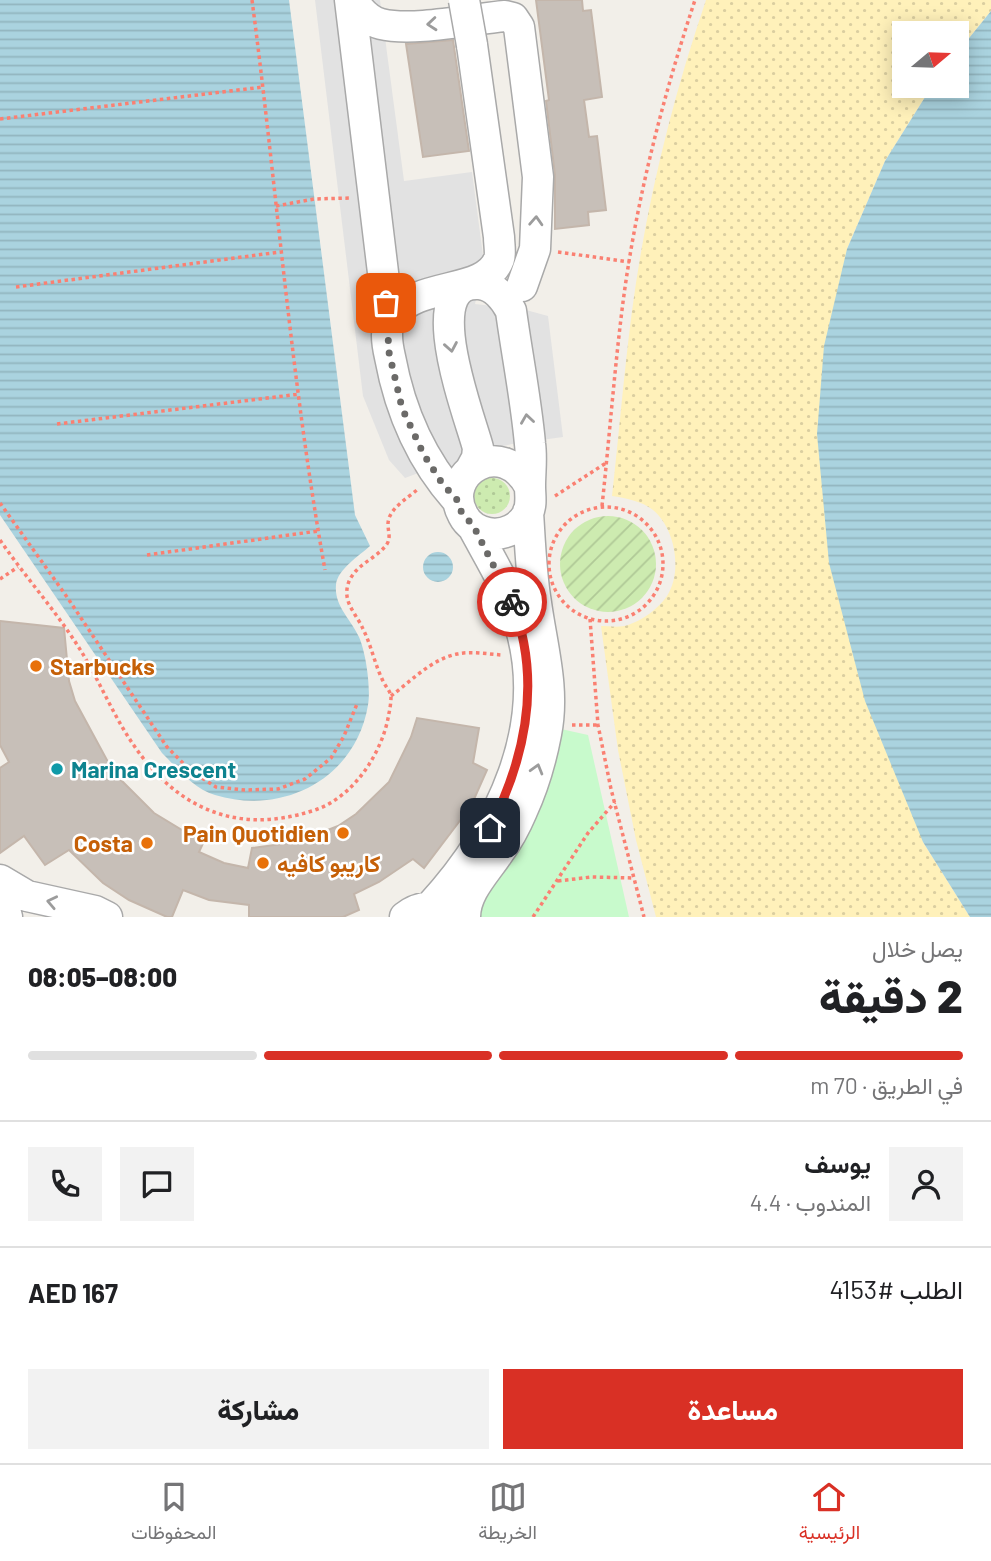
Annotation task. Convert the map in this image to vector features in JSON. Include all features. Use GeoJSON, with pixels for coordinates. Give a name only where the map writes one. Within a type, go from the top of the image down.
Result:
{"type":"FeatureCollection","features":[{"type":"Feature","properties":{"kind":"lane"},"geometry":{"type":"LineString","coordinates":[[351,0],[364,14],[378,23],[399,27]]}},
{"type":"Feature","properties":{"kind":"lane"},"geometry":{"type":"LineString","coordinates":[[351,0],[389,322],[388,348],[402,408],[424,455],[458,501],[466,520],[485,533],[498,534],[510,531],[521,523],[529,500],[516,468],[505,462],[494,461],[471,469]]}},
{"type":"Feature","properties":{"kind":"lane"},"geometry":{"type":"LineString","coordinates":[[464,0],[479,43],[509,225],[530,443],[529,500],[533,580],[550,695],[547,732],[533,785],[500,851],[473,887],[465,917]]}},
{"type":"Feature","properties":{"kind":"lane"},"geometry":{"type":"LineString","coordinates":[[389,322],[393,314],[412,299],[489,274],[499,258],[479,43],[481,0]]}},
{"type":"Feature","properties":{"kind":"lane"},"geometry":{"type":"LineString","coordinates":[[359,61],[372,42],[382,34],[399,27],[505,16],[513,18],[519,27],[538,177],[535,249],[516,299],[507,303],[492,288],[465,284],[457,291],[451,304],[450,345],[478,448],[477,458],[459,489],[458,501]]}},
{"type":"Feature","properties":{"kind":"lane"},"geometry":{"type":"LineString","coordinates":[[381,265],[403,289],[427,292]]}},
{"type":"Feature","properties":{"kind":"lane"},"geometry":{"type":"LineString","coordinates":[[429,914],[474,855],[503,803],[524,739],[528,709],[527,657],[519,619],[474,527]]}},
{"type":"Feature","properties":{"kind":"lane"},"geometry":{"type":"LineString","coordinates":[[0,880],[27,896],[95,911],[107,917]]}},
{"type":"Feature","properties":{"kind":"lane"},"geometry":{"type":"LineString","coordinates":[[0,893],[7,917]]}},
{"type":"Feature","properties":{"kind":"path"},"geometry":{"type":"LineString","coordinates":[[252,0],[264,87],[280,252],[325,570]]}},
{"type":"Feature","properties":{"kind":"path"},"geometry":{"type":"LineString","coordinates":[[602,506],[622,308],[630,262],[646,177],[675,60],[695,0]]}},
{"type":"Feature","properties":{"kind":"path"},"geometry":{"type":"LineString","coordinates":[[0,119],[264,87]]}},
{"type":"Feature","properties":{"kind":"path"},"geometry":{"type":"LineString","coordinates":[[276,206],[314,199],[373,196]]}},
{"type":"Feature","properties":{"kind":"path"},"geometry":{"type":"LineString","coordinates":[[535,249],[630,262]]}},
{"type":"Feature","properties":{"kind":"path"},"geometry":{"type":"LineString","coordinates":[[16,287],[280,252]]}},
{"type":"Feature","properties":{"kind":"path"},"geometry":{"type":"LineString","coordinates":[[57,424],[300,394]]}},
{"type":"Feature","properties":{"kind":"path"},"geometry":{"type":"LineString","coordinates":[[529,500],[606,463]]}},
{"type":"Feature","properties":{"kind":"path"},"geometry":{"type":"LineString","coordinates":[[0,540],[58,614],[125,732],[149,765],[175,791],[208,811],[244,821],[280,820],[318,809],[351,788],[373,759],[388,718],[391,696],[347,597],[348,585],[352,575],[386,546],[390,537],[388,519],[393,510],[436,474]]}},
{"type":"Feature","properties":{"kind":"path"},"geometry":{"type":"LineString","coordinates":[[0,503],[167,747],[191,771],[216,787],[278,789],[305,779],[331,758],[344,736],[357,704]]}},
{"type":"Feature","properties":{"kind":"path"},"geometry":{"type":"LineString","coordinates":[[602,506],[620,507],[637,514],[651,527],[660,543],[664,561],[662,579],[654,596],[642,609],[626,618],[608,621],[590,619],[574,611],[561,599],[552,583],[549,566],[554,540],[569,519],[584,510],[602,506]]}},
{"type":"Feature","properties":{"kind":"path"},"geometry":{"type":"LineString","coordinates":[[147,555],[318,531]]}},
{"type":"Feature","properties":{"kind":"path"},"geometry":{"type":"LineString","coordinates":[[0,579],[19,567]]}},
{"type":"Feature","properties":{"kind":"path"},"geometry":{"type":"LineString","coordinates":[[590,619],[598,725],[644,917]]}},
{"type":"Feature","properties":{"kind":"path"},"geometry":{"type":"LineString","coordinates":[[391,696],[434,664],[454,654],[527,657]]}},
{"type":"Feature","properties":{"kind":"path"},"geometry":{"type":"LineString","coordinates":[[533,917],[589,833],[615,802]]}},
{"type":"Feature","properties":{"kind":"path"},"geometry":{"type":"LineString","coordinates":[[558,881],[591,877],[634,878]]}},
{"type":"Feature","properties":{"kind":"green space"},"geometry":{"type":"Polygon","coordinates":[[[492,478],[505,483],[510,496],[505,509],[492,514],[479,509],[474,496],[479,483],[492,478]]]}},
{"type":"Feature","properties":{"kind":"green space"},"geometry":{"type":"Polygon","coordinates":[[[608,516],[626,520],[642,530],[652,546],[656,564],[652,582],[642,598],[626,608],[608,612],[590,608],[574,598],[564,582],[560,564],[564,546],[574,530],[590,520],[608,516]]]}},
{"type":"Feature","properties":{"kind":"green space"},"geometry":{"type":"Polygon","coordinates":[[[561,729],[588,735],[629,917],[479,917],[485,888],[561,729]]]}},
{"type":"Feature","properties":{"kind":"sand"},"geometry":{"type":"Polygon","coordinates":[[[706,0],[991,0],[991,11],[970,37],[970,21],[892,21],[892,98],[924,98],[885,161],[847,249],[923,842],[970,917],[656,917],[636,840],[618,750],[601,626],[625,626],[650,614],[667,596],[675,575],[674,550],[661,518],[644,504],[612,496],[638,271],[653,192],[682,76],[706,0]]]}},
{"type":"Feature","properties":{"kind":"shaded area"},"geometry":{"type":"Polygon","coordinates":[[[315,0],[380,0],[404,181],[472,172],[484,263],[475,304],[526,310],[548,316],[563,437],[462,455],[431,489],[421,472],[405,478],[389,460],[363,396],[315,0]]]}},
{"type":"Feature","properties":{"kind":"water"},"geometry":{"type":"Polygon","coordinates":[[[0,0],[289,0],[355,515],[370,546],[345,568],[336,585],[338,599],[356,630],[366,661],[369,698],[361,731],[349,753],[333,771],[313,785],[291,795],[266,800],[241,800],[215,795],[200,788],[180,771],[162,753],[0,515],[0,0]]]}},
{"type":"Feature","properties":{"kind":"water"},"geometry":{"type":"Polygon","coordinates":[[[991,11],[991,917],[970,917],[923,842],[865,701],[829,563],[817,434],[824,346],[847,249],[885,161],[924,98],[970,98],[970,37],[991,11]]]}},
{"type":"Feature","properties":{"kind":"water"},"geometry":{"type":"Polygon","coordinates":[[[438,552],[449,556],[453,567],[449,578],[438,582],[427,578],[423,567],[427,556],[438,552]]]}},
{"type":"Feature","properties":{"kind":"building"},"geometry":{"type":"Polygon","coordinates":[[[536,0],[582,0],[583,11],[591,10],[602,97],[584,100],[589,137],[597,136],[606,210],[588,212],[589,225],[555,229],[555,175],[546,101],[549,100],[536,0]]]}},
{"type":"Feature","properties":{"kind":"building"},"geometry":{"type":"Polygon","coordinates":[[[453,40],[469,151],[423,157],[406,44],[453,40]]]}},
{"type":"Feature","properties":{"kind":"building","name":"Marina Crescent"},"geometry":{"type":"Polygon","coordinates":[[[0,621],[64,628],[69,681],[75,701],[108,762],[121,780],[154,813],[187,833],[205,839],[199,852],[224,863],[248,868],[252,848],[297,842],[338,826],[356,814],[389,782],[411,737],[417,718],[479,728],[473,763],[487,770],[471,806],[424,868],[413,859],[379,882],[354,894],[359,910],[343,917],[249,917],[249,905],[209,900],[183,890],[172,917],[167,917],[129,900],[103,883],[69,850],[45,865],[24,836],[0,853],[0,768],[9,762],[0,745],[0,621]]]}},
{"type":"Feature","properties":{"kind":"way so far"},"geometry":{"type":"LineString","coordinates":[[386,303],[389,322],[388,348],[402,408],[410,427],[424,455],[442,483],[458,501],[466,520],[474,527],[512,602]]}},
{"type":"Feature","properties":{"kind":"place","name":"Starbucks"},"geometry":{"type":"Point","coordinates":[36,666]}},
{"type":"Feature","properties":{"kind":"place","name":"Marina Crescent"},"geometry":{"type":"Point","coordinates":[57,769]}},
{"type":"Feature","properties":{"kind":"place","name":"Pain Quotidien"},"geometry":{"type":"Point","coordinates":[343,833]}},
{"type":"Feature","properties":{"kind":"place","name":"Costa"},"geometry":{"type":"Point","coordinates":[147,843]}},
{"type":"Feature","properties":{"kind":"place","name":"كاريبو كافيه"},"geometry":{"type":"Point","coordinates":[263,863]}},
{"type":"Feature","properties":{"kind":"route"},"geometry":{"type":"LineString","coordinates":[[490,828],[516,768],[528,709],[527,657],[519,619],[512,602]]}}]}
